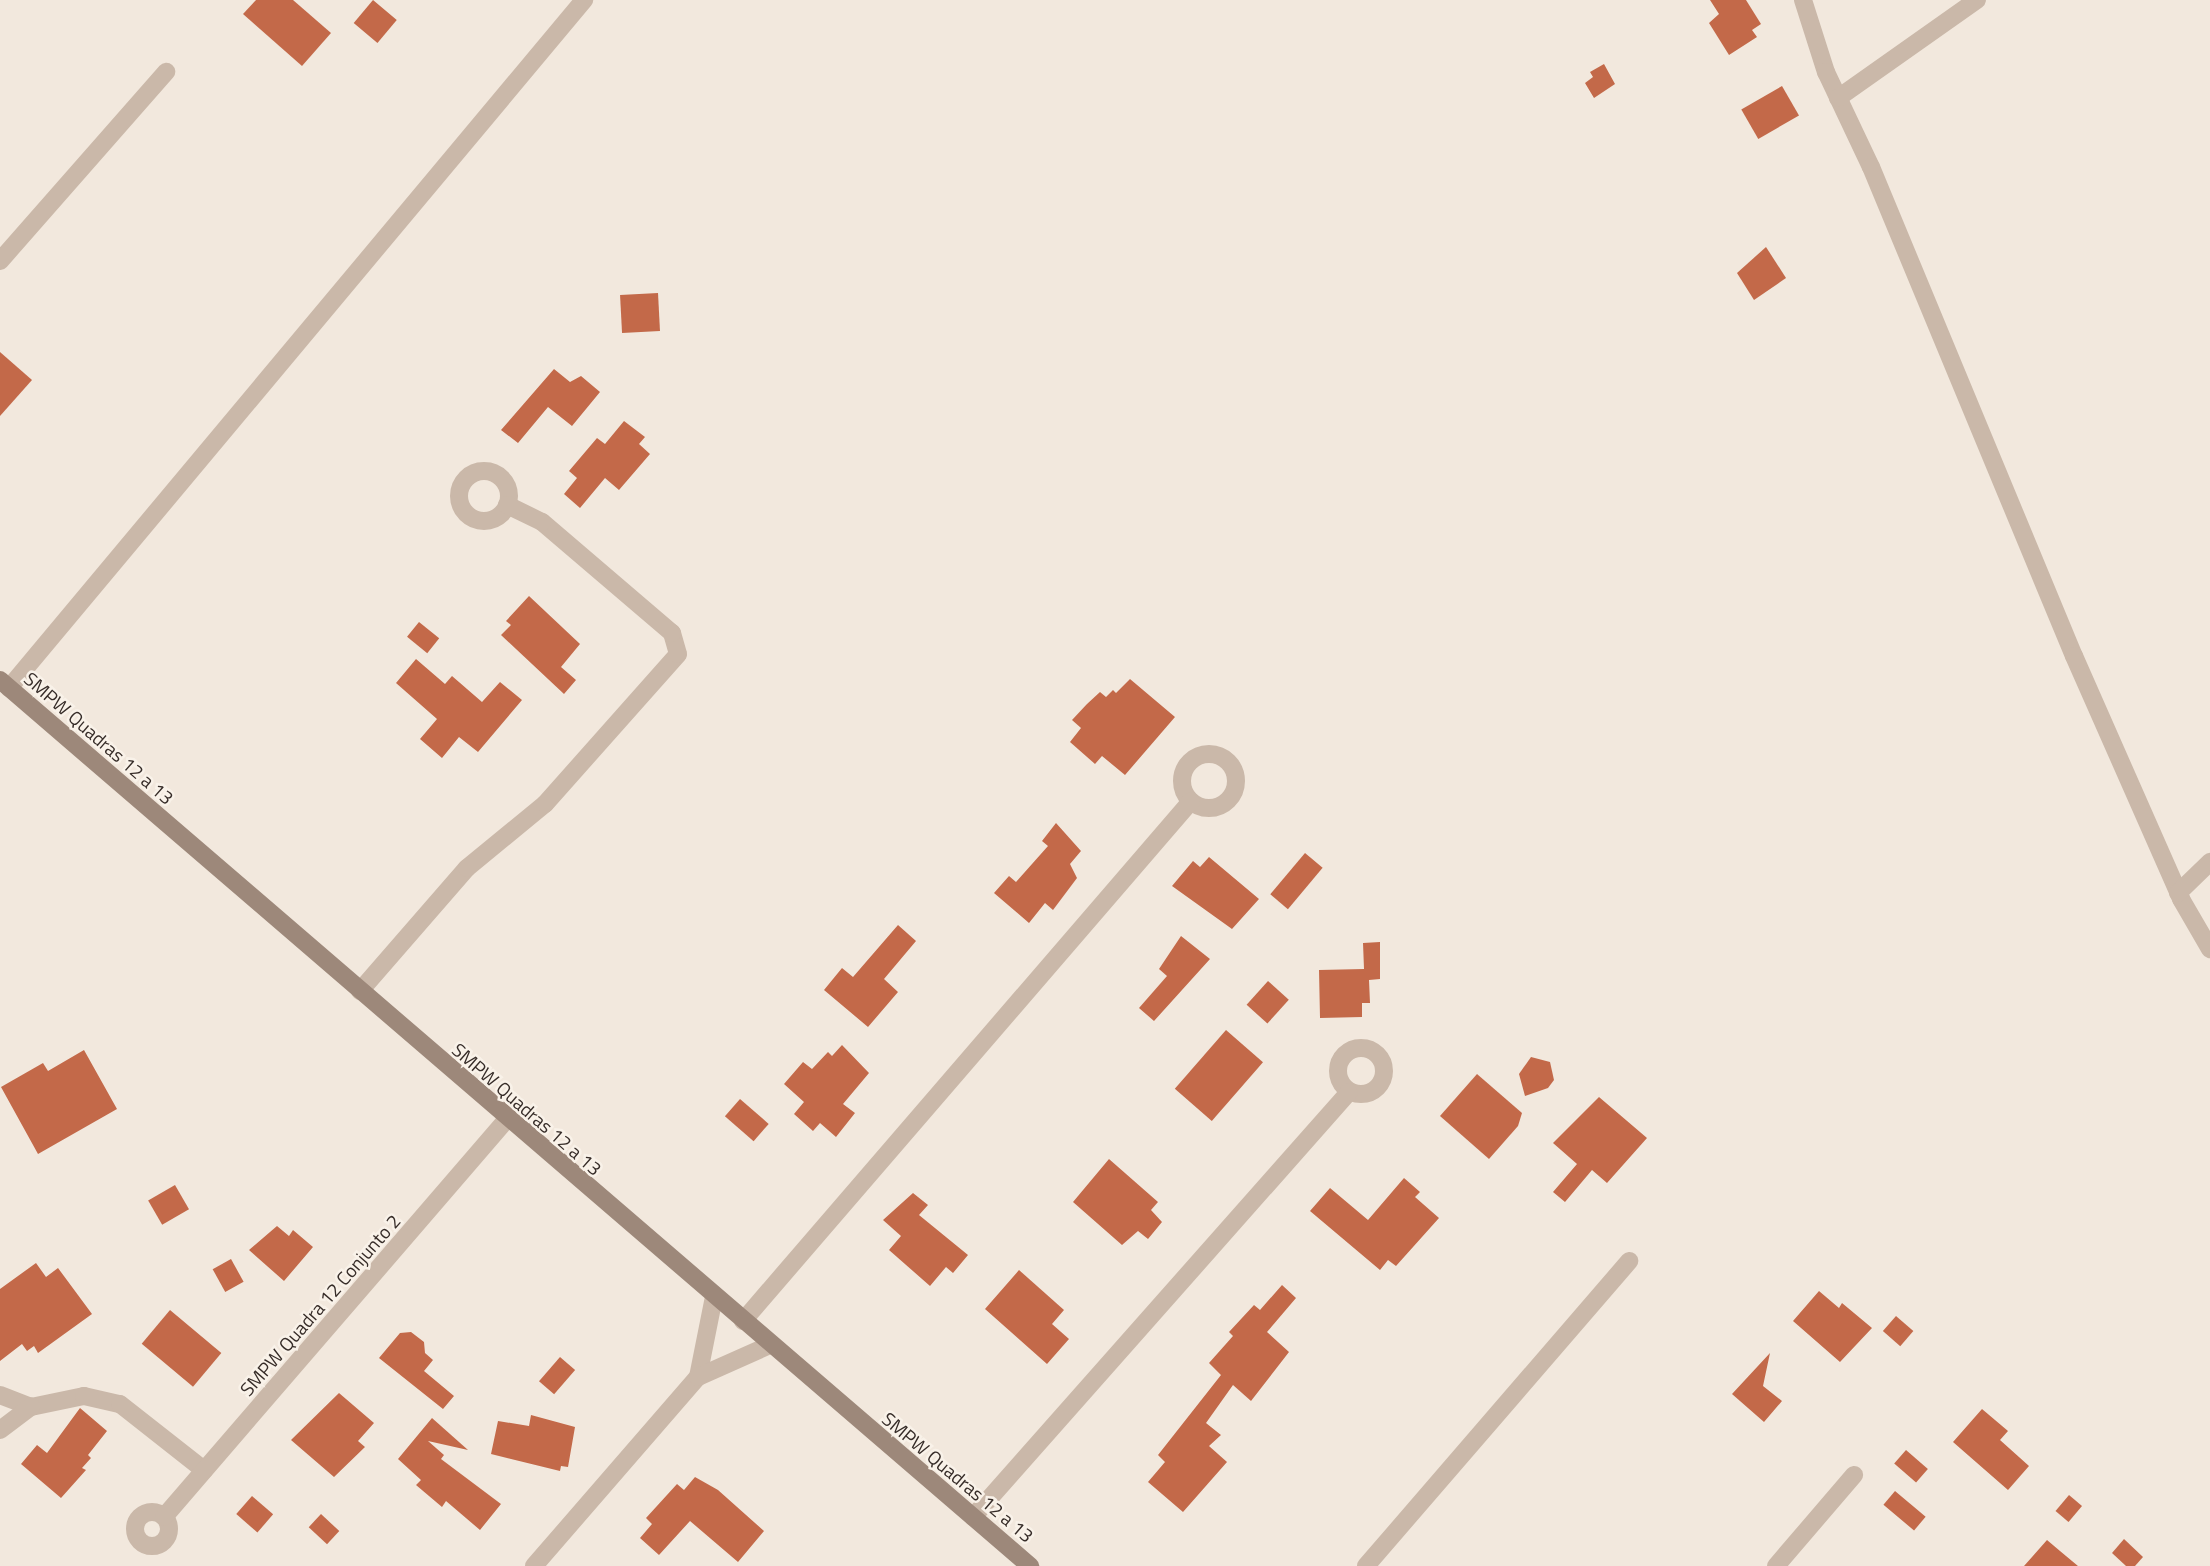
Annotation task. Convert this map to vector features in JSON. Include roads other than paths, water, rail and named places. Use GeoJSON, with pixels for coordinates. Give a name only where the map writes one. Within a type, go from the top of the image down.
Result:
{"type":"FeatureCollection","features":[{"type":"Feature","properties":{"kind":"street"},"geometry":{"type":"LineString","coordinates":[[5,684],[584,0]]}},
{"type":"Feature","properties":{"kind":"street"},"geometry":{"type":"LineString","coordinates":[[1803,0],[1838,99],[2178,893],[2210,949]]}},
{"type":"Feature","properties":{"kind":"street"},"geometry":{"type":"LineString","coordinates":[[1838,99],[1977,0]]}},
{"type":"Feature","properties":{"kind":"street"},"geometry":{"type":"LineString","coordinates":[[0,261],[166,72]]}},
{"type":"Feature","properties":{"kind":"street"},"geometry":{"type":"LineString","coordinates":[[360,991],[467,868],[544,804],[678,654],[672,633],[542,522],[507,505]]}},
{"type":"Feature","properties":{"kind":"street","name":"SMPW Quadras 12 a 13"},"geometry":{"type":"LineString","coordinates":[[5,684],[506,1119],[1030,1566]]}},
{"type":"Feature","properties":{"kind":"street"},"geometry":{"type":"LineString","coordinates":[[743,1321],[1191,801]]}},
{"type":"Feature","properties":{"kind":"street"},"geometry":{"type":"LineString","coordinates":[[2178,893],[2210,862]]}},
{"type":"Feature","properties":{"kind":"street"},"geometry":{"type":"LineString","coordinates":[[973,1517],[1349,1092]]}},
{"type":"Feature","properties":{"kind":"street","name":"SMPW Quadra 12 Conjunto 2"},"geometry":{"type":"LineString","coordinates":[[164,1517],[506,1119]]}},
{"type":"Feature","properties":{"kind":"street"},"geometry":{"type":"LineString","coordinates":[[1366,1566],[1629,1261]]}},
{"type":"Feature","properties":{"kind":"street"},"geometry":{"type":"LineString","coordinates":[[698,1377],[714,1297]]}},
{"type":"Feature","properties":{"kind":"street"},"geometry":{"type":"LineString","coordinates":[[534,1566],[698,1377],[770,1345]]}},
{"type":"Feature","properties":{"kind":"street"},"geometry":{"type":"LineString","coordinates":[[0,1395],[31,1407]]}},
{"type":"Feature","properties":{"kind":"street"},"geometry":{"type":"LineString","coordinates":[[0,1430],[31,1407],[84,1396],[113,1401],[136,1414],[204,1470]]}},
{"type":"Feature","properties":{"kind":"street"},"geometry":{"type":"LineString","coordinates":[[1776,1566],[1854,1475]]}}]}
